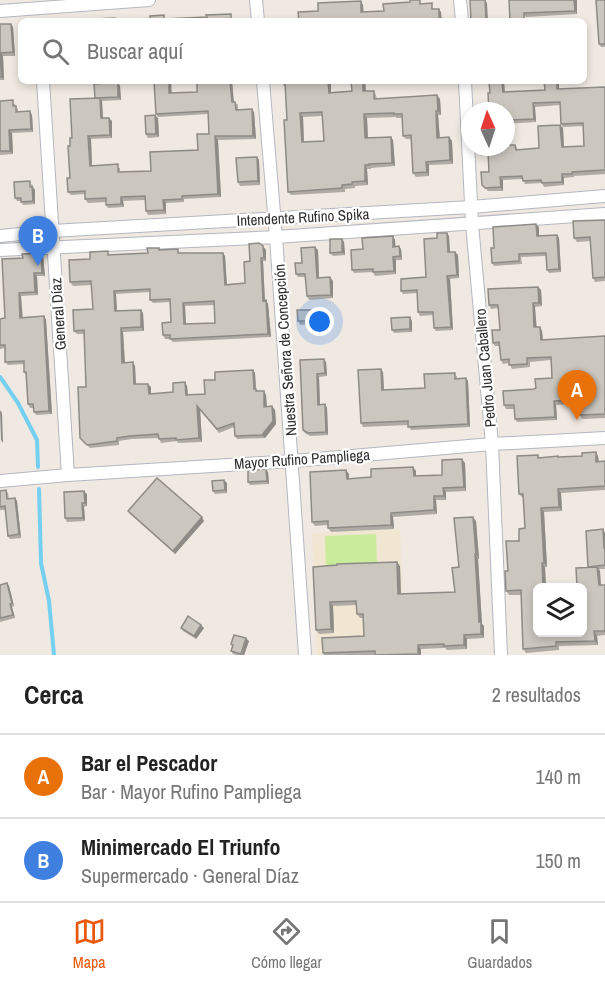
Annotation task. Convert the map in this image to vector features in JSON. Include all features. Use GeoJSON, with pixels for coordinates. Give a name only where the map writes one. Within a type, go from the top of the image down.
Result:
{"type":"FeatureCollection","features":[{"type":"Feature","properties":{"kind":"street"},"geometry":{"type":"LineString","coordinates":[[0,11],[38,4],[149,0]]}},
{"type":"Feature","properties":{"kind":"street"},"geometry":{"type":"LineString","coordinates":[[256,0],[258,18]]}},
{"type":"Feature","properties":{"kind":"street"},"geometry":{"type":"LineString","coordinates":[[460,0],[462,18]]}},
{"type":"Feature","properties":{"kind":"street","name":"General Díaz"},"geometry":{"type":"LineString","coordinates":[[43,84],[68,475]]}},
{"type":"Feature","properties":{"kind":"street","name":"Nuestra Señora de Concepción"},"geometry":{"type":"LineString","coordinates":[[263,84],[275,219],[304,655]]}},
{"type":"Feature","properties":{"kind":"street","name":"Pedro Juan Caballero"},"geometry":{"type":"LineString","coordinates":[[465,84],[472,224],[492,444],[501,655]]}},
{"type":"Feature","properties":{"kind":"street","name":"Intendente Rufino Spika"},"geometry":{"type":"LineString","coordinates":[[0,236],[471,207],[605,196]]}},
{"type":"Feature","properties":{"kind":"street","name":"Intendente Rufino Spika"},"geometry":{"type":"LineString","coordinates":[[0,250],[276,237],[605,214]]}},
{"type":"Feature","properties":{"kind":"street","name":"Mayor Rufino Pampliega"},"geometry":{"type":"LineString","coordinates":[[0,481],[292,461],[492,444],[605,438]]}},
{"type":"Feature","properties":{"kind":"shaded area"},"geometry":{"type":"Polygon","coordinates":[[[400,529],[403,602],[377,655],[317,655],[312,533],[400,529]]]}},
{"type":"Feature","properties":{"kind":"green space"},"geometry":{"type":"Polygon","coordinates":[[[376,534],[377,565],[326,567],[325,536],[376,534]]]}},
{"type":"Feature","properties":{"kind":"building"},"geometry":{"type":"Polygon","coordinates":[[[410,0],[420,0],[420,4],[432,3],[432,9],[439,9],[439,18],[299,18],[298,12],[318,11],[318,3],[361,1],[361,12],[384,11],[383,4],[410,2],[410,0]]]}},
{"type":"Feature","properties":{"kind":"building"},"geometry":{"type":"Polygon","coordinates":[[[470,0],[485,0],[486,18],[471,18],[470,0]]]}},
{"type":"Feature","properties":{"kind":"building"},"geometry":{"type":"Polygon","coordinates":[[[509,0],[574,0],[575,11],[524,13],[524,18],[510,18],[509,0]]]}},
{"type":"Feature","properties":{"kind":"building"},"geometry":{"type":"Polygon","coordinates":[[[596,0],[605,0],[605,44],[599,44],[596,0]]]}},
{"type":"Feature","properties":{"kind":"building"},"geometry":{"type":"Polygon","coordinates":[[[231,14],[231,18],[186,18],[207,17],[206,15],[231,14]]]}},
{"type":"Feature","properties":{"kind":"building"},"geometry":{"type":"Polygon","coordinates":[[[164,15],[164,18],[150,18],[150,16],[164,15]]]}},
{"type":"Feature","properties":{"kind":"building"},"geometry":{"type":"Polygon","coordinates":[[[0,24],[11,24],[13,52],[1,53],[2,77],[0,77],[0,24]]]}},
{"type":"Feature","properties":{"kind":"building"},"geometry":{"type":"Polygon","coordinates":[[[94,84],[118,84],[118,97],[95,98],[94,84]]]}},
{"type":"Feature","properties":{"kind":"building"},"geometry":{"type":"Polygon","coordinates":[[[154,84],[169,84],[169,93],[197,92],[197,84],[230,84],[232,102],[235,102],[236,110],[252,109],[253,136],[215,136],[218,194],[182,196],[182,199],[163,200],[164,210],[146,211],[145,196],[121,197],[121,204],[106,205],[106,198],[85,199],[85,191],[68,192],[67,178],[70,178],[68,146],[72,138],[70,99],[100,98],[101,118],[109,118],[110,135],[88,136],[90,166],[118,164],[118,172],[151,171],[150,152],[198,150],[197,134],[209,134],[208,111],[156,114],[154,84]]]}},
{"type":"Feature","properties":{"kind":"building"},"geometry":{"type":"Polygon","coordinates":[[[285,84],[328,84],[329,93],[352,91],[351,84],[363,84],[363,91],[374,91],[374,99],[437,95],[437,138],[449,137],[450,160],[426,162],[427,172],[413,173],[411,135],[403,136],[402,114],[364,114],[365,138],[391,137],[392,163],[365,165],[365,181],[342,185],[342,188],[288,192],[284,120],[287,120],[285,84]],[[322,112],[300,113],[302,142],[324,141],[322,112]]]}},
{"type":"Feature","properties":{"kind":"building"},"geometry":{"type":"Polygon","coordinates":[[[489,84],[502,84],[503,92],[545,90],[544,84],[557,84],[557,89],[605,87],[605,170],[562,174],[562,182],[523,181],[522,176],[500,177],[501,187],[485,188],[482,185],[481,172],[489,172],[488,156],[515,156],[515,145],[516,150],[539,148],[538,126],[560,125],[562,147],[584,146],[583,123],[561,124],[560,102],[533,103],[534,119],[515,120],[515,102],[488,102],[488,93],[490,93],[489,84]]]}},
{"type":"Feature","properties":{"kind":"building"},"geometry":{"type":"Polygon","coordinates":[[[13,100],[16,112],[30,111],[31,129],[9,130],[10,151],[0,151],[0,101],[13,100]]]}},
{"type":"Feature","properties":{"kind":"building"},"geometry":{"type":"Polygon","coordinates":[[[155,115],[156,134],[146,134],[145,116],[155,115]]]}},
{"type":"Feature","properties":{"kind":"building"},"geometry":{"type":"Polygon","coordinates":[[[257,157],[258,181],[238,182],[236,158],[257,157]]]}},
{"type":"Feature","properties":{"kind":"building"},"geometry":{"type":"Polygon","coordinates":[[[30,181],[33,201],[21,202],[21,198],[15,198],[14,182],[30,181]]]}},
{"type":"Feature","properties":{"kind":"building"},"geometry":{"type":"Polygon","coordinates":[[[605,220],[605,277],[593,278],[590,237],[574,238],[573,221],[605,220]]]}},
{"type":"Feature","properties":{"kind":"building"},"geometry":{"type":"Polygon","coordinates":[[[536,224],[537,236],[557,235],[559,269],[547,270],[546,253],[519,254],[519,261],[492,263],[493,227],[536,224]]]}},
{"type":"Feature","properties":{"kind":"building"},"geometry":{"type":"Polygon","coordinates":[[[437,233],[447,233],[448,252],[455,252],[457,275],[447,276],[451,327],[434,328],[433,312],[418,312],[417,290],[401,291],[401,279],[426,277],[424,239],[437,238],[437,233]]]}},
{"type":"Feature","properties":{"kind":"building"},"geometry":{"type":"Polygon","coordinates":[[[393,236],[393,247],[399,246],[400,256],[393,257],[394,271],[352,270],[351,250],[363,249],[362,238],[393,236]]]}},
{"type":"Feature","properties":{"kind":"building"},"geometry":{"type":"Polygon","coordinates":[[[330,239],[342,239],[342,252],[330,253],[330,239]]]}},
{"type":"Feature","properties":{"kind":"building"},"geometry":{"type":"Polygon","coordinates":[[[259,243],[263,246],[264,258],[261,258],[263,301],[266,300],[268,334],[170,339],[170,335],[163,335],[162,323],[171,322],[170,299],[150,300],[150,289],[114,291],[115,311],[141,310],[141,327],[121,328],[122,363],[133,362],[134,384],[148,384],[149,394],[173,392],[173,383],[185,382],[186,395],[205,394],[204,380],[215,380],[215,372],[253,370],[254,389],[264,391],[264,407],[272,406],[273,421],[262,435],[235,436],[234,423],[217,429],[197,406],[199,438],[159,439],[158,434],[117,438],[117,441],[87,445],[80,438],[78,387],[86,387],[84,330],[74,331],[73,310],[93,309],[91,281],[70,282],[69,260],[90,259],[90,252],[108,251],[108,255],[148,253],[147,248],[178,249],[178,253],[223,253],[225,285],[245,283],[244,262],[250,261],[249,244],[259,243]],[[214,301],[183,303],[184,324],[215,323],[214,301]]]}},
{"type":"Feature","properties":{"kind":"building"},"geometry":{"type":"Polygon","coordinates":[[[315,247],[317,278],[330,277],[331,295],[307,296],[305,274],[296,274],[295,263],[302,263],[301,248],[315,247]]]}},
{"type":"Feature","properties":{"kind":"building"},"geometry":{"type":"Polygon","coordinates":[[[41,253],[42,273],[34,273],[35,292],[19,293],[20,318],[44,316],[49,411],[34,412],[33,404],[28,404],[24,361],[5,362],[5,345],[0,345],[0,319],[5,318],[2,259],[23,258],[22,254],[41,253]]]}},
{"type":"Feature","properties":{"kind":"building"},"geometry":{"type":"Polygon","coordinates":[[[538,287],[539,303],[533,303],[534,327],[540,327],[541,340],[605,336],[605,414],[580,415],[578,400],[554,401],[555,417],[515,419],[514,405],[504,405],[503,391],[534,389],[536,388],[535,379],[552,378],[551,357],[527,358],[527,364],[509,365],[509,359],[501,360],[499,342],[493,343],[492,330],[500,330],[498,305],[489,305],[488,289],[538,287]]]}},
{"type":"Feature","properties":{"kind":"building"},"geometry":{"type":"Polygon","coordinates":[[[297,310],[311,310],[312,321],[298,321],[297,310]]]}},
{"type":"Feature","properties":{"kind":"building"},"geometry":{"type":"Polygon","coordinates":[[[410,317],[410,329],[392,330],[391,318],[410,317]]]}},
{"type":"Feature","properties":{"kind":"building"},"geometry":{"type":"Polygon","coordinates":[[[324,359],[325,373],[317,374],[318,405],[325,404],[326,432],[308,433],[303,430],[300,360],[324,359]]]}},
{"type":"Feature","properties":{"kind":"building"},"geometry":{"type":"Polygon","coordinates":[[[381,369],[382,390],[425,388],[424,374],[455,373],[455,379],[466,378],[468,424],[408,427],[408,421],[361,423],[358,370],[381,369]]]}},
{"type":"Feature","properties":{"kind":"building"},"geometry":{"type":"Polygon","coordinates":[[[596,452],[596,462],[605,461],[605,486],[558,489],[559,507],[541,508],[543,583],[533,583],[533,637],[587,637],[587,583],[577,583],[576,568],[597,567],[599,585],[605,585],[605,631],[594,631],[595,641],[556,642],[556,646],[523,649],[521,590],[506,591],[505,571],[508,571],[506,541],[519,541],[519,529],[525,528],[523,494],[519,494],[517,456],[538,455],[538,458],[582,456],[582,453],[596,452]]]}},
{"type":"Feature","properties":{"kind":"building"},"geometry":{"type":"Polygon","coordinates":[[[462,459],[464,487],[443,488],[444,496],[434,496],[434,510],[391,513],[391,525],[328,528],[328,521],[312,522],[310,472],[346,470],[347,479],[371,477],[371,469],[413,467],[414,476],[442,475],[442,460],[462,459]]]}},
{"type":"Feature","properties":{"kind":"building"},"geometry":{"type":"Polygon","coordinates":[[[266,469],[267,481],[248,482],[248,470],[266,469]]]}},
{"type":"Feature","properties":{"kind":"building"},"geometry":{"type":"Polygon","coordinates":[[[157,478],[202,517],[173,551],[128,511],[157,478]]]}},
{"type":"Feature","properties":{"kind":"building"},"geometry":{"type":"Polygon","coordinates":[[[224,480],[225,490],[213,491],[212,481],[224,480]]]}},
{"type":"Feature","properties":{"kind":"building"},"geometry":{"type":"Polygon","coordinates":[[[6,490],[7,499],[15,498],[19,534],[8,536],[5,506],[0,507],[0,491],[6,490]]]}},
{"type":"Feature","properties":{"kind":"building"},"geometry":{"type":"Polygon","coordinates":[[[84,491],[83,518],[65,518],[64,492],[84,491]]]}},
{"type":"Feature","properties":{"kind":"building"},"geometry":{"type":"Polygon","coordinates":[[[473,517],[481,634],[464,635],[464,645],[418,645],[418,654],[375,655],[375,651],[323,653],[322,638],[364,636],[363,614],[357,614],[356,601],[330,602],[331,629],[316,630],[313,567],[397,562],[398,594],[455,592],[452,568],[459,567],[454,518],[473,517]]]}},
{"type":"Feature","properties":{"kind":"building"},"geometry":{"type":"Polygon","coordinates":[[[603,529],[605,565],[588,567],[586,531],[603,529]]]}},
{"type":"Feature","properties":{"kind":"building"},"geometry":{"type":"Polygon","coordinates":[[[7,583],[13,615],[0,618],[0,585],[7,583]]]}},
{"type":"Feature","properties":{"kind":"building"},"geometry":{"type":"Polygon","coordinates":[[[188,616],[201,625],[194,636],[181,628],[188,616]]]}},
{"type":"Feature","properties":{"kind":"building"},"geometry":{"type":"Polygon","coordinates":[[[234,635],[246,638],[241,654],[231,651],[234,635]]]}},
{"type":"Feature","properties":{"kind":"waterway"},"geometry":{"type":"LineString","coordinates":[[0,377],[18,403],[37,440],[38,467]]}},
{"type":"Feature","properties":{"kind":"waterway"},"geometry":{"type":"LineString","coordinates":[[39,489],[41,563],[49,601],[54,655]]}},
{"type":"Feature","properties":{"kind":"place","name":"Minimercado El Triunfo"},"geometry":{"type":"Point","coordinates":[38,266]}},
{"type":"Feature","properties":{"kind":"place","name":"Bar el Pescador"},"geometry":{"type":"Point","coordinates":[577,420]}}]}
